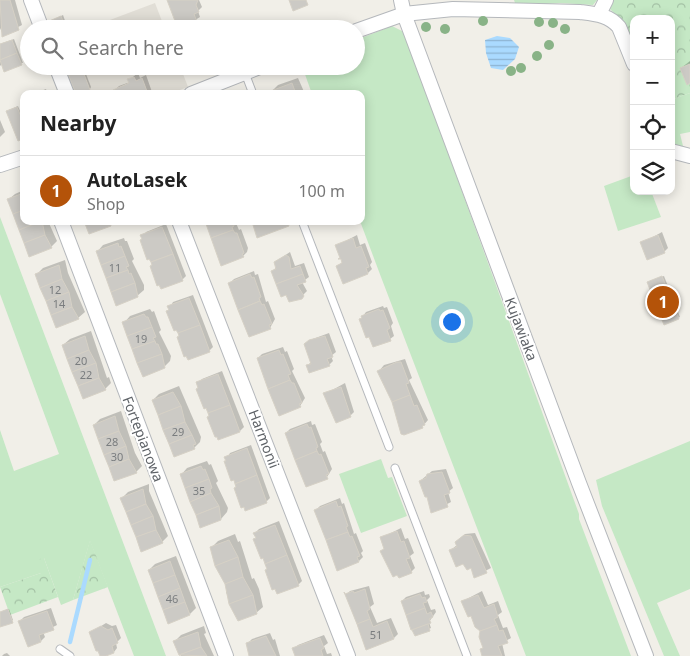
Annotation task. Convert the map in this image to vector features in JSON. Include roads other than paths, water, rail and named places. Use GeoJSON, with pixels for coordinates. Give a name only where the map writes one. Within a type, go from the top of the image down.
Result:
{"type":"FeatureCollection","features":[{"type":"Feature","properties":{"kind":"street"},"geometry":{"type":"LineString","coordinates":[[30,0],[38,20]]}},
{"type":"Feature","properties":{"kind":"street","name":"Kujawiaka"},"geometry":{"type":"LineString","coordinates":[[401,0],[404,14],[578,483],[646,656]]}},
{"type":"Feature","properties":{"kind":"street"},"geometry":{"type":"LineString","coordinates":[[599,14],[606,0]]}},
{"type":"Feature","properties":{"kind":"street"},"geometry":{"type":"LineString","coordinates":[[365,28],[404,14],[453,9],[599,14],[609,18],[619,27],[632,60]]}},
{"type":"Feature","properties":{"kind":"street"},"geometry":{"type":"LineString","coordinates":[[60,75],[65,90]]}},
{"type":"Feature","properties":{"kind":"street"},"geometry":{"type":"LineString","coordinates":[[201,90],[240,75]]}},
{"type":"Feature","properties":{"kind":"street"},"geometry":{"type":"LineString","coordinates":[[675,152],[690,156]]}},
{"type":"Feature","properties":{"kind":"street"},"geometry":{"type":"LineString","coordinates":[[0,165],[20,158]]}},
{"type":"Feature","properties":{"kind":"street","name":"Fortepianowa"},"geometry":{"type":"LineString","coordinates":[[63,225],[226,656]]}},
{"type":"Feature","properties":{"kind":"street","name":"Harmonii"},"geometry":{"type":"LineString","coordinates":[[181,225],[348,656]]}},
{"type":"Feature","properties":{"kind":"lane"},"geometry":{"type":"LineString","coordinates":[[246,75],[251,90]]}},
{"type":"Feature","properties":{"kind":"lane"},"geometry":{"type":"LineString","coordinates":[[304,225],[389,447]]}},
{"type":"Feature","properties":{"kind":"lane"},"geometry":{"type":"LineString","coordinates":[[395,468],[467,656]]}},
{"type":"Feature","properties":{"kind":"lane"},"geometry":{"type":"LineString","coordinates":[[60,648],[70,656]]}},
{"type":"Feature","properties":{"kind":"water"},"geometry":{"type":"Polygon","coordinates":[[[497,36],[510,38],[519,47],[515,59],[503,70],[491,68],[486,53],[485,40],[497,36]]]}},
{"type":"Feature","properties":{"kind":"waterway"},"geometry":{"type":"LineString","coordinates":[[70,642],[90,560]]}},
{"type":"Feature","properties":{"kind":"place","name":"AutoLasek"},"geometry":{"type":"Point","coordinates":[663,302]}}]}
